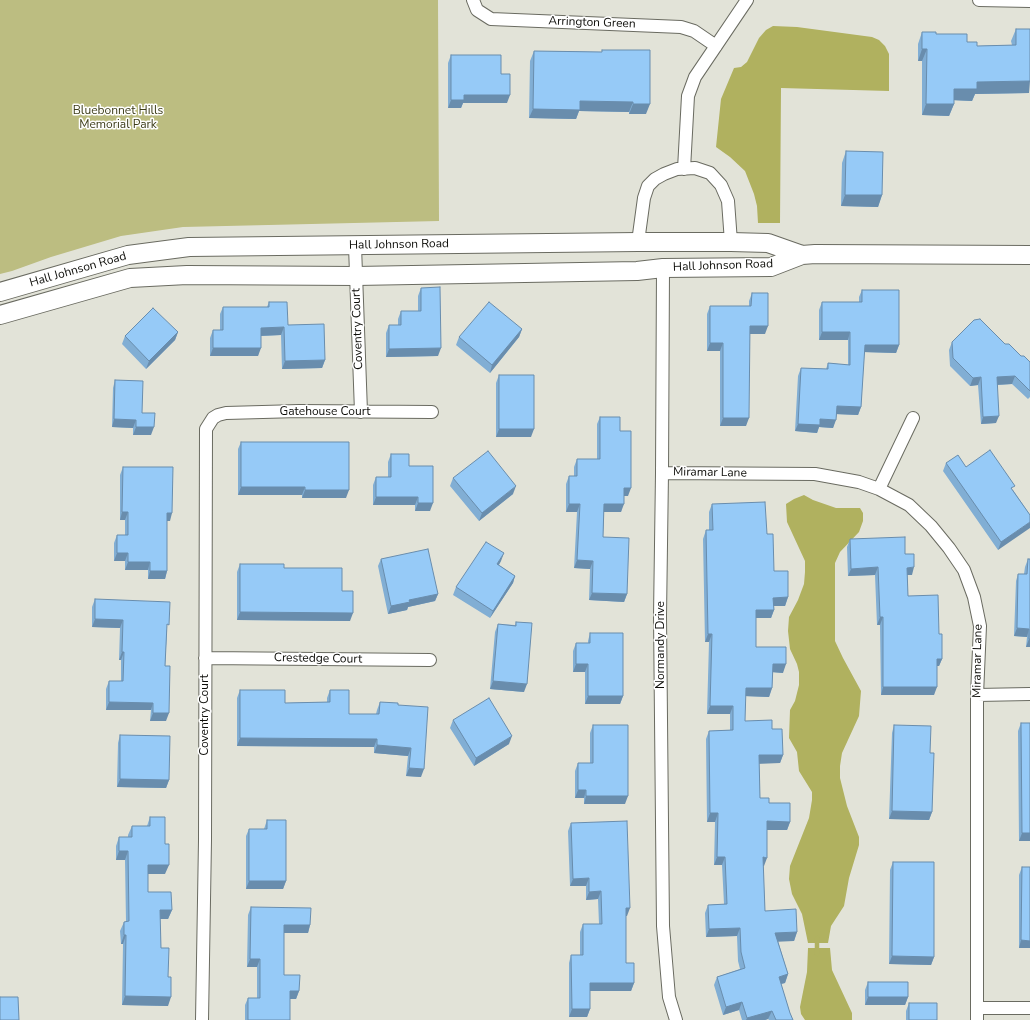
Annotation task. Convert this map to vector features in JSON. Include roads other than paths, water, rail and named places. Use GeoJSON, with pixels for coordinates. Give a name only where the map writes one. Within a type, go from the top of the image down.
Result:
{"type":"FeatureCollection","features":[{"type":"Feature","properties":{"kind":"main road","name":"Hall Johnson Road"},"geometry":{"type":"LineString","coordinates":[[0,292],[128,255],[189,248],[731,242],[768,243],[802,256]]}},
{"type":"Feature","properties":{"kind":"main road","name":"Hall Johnson Road"},"geometry":{"type":"LineString","coordinates":[[0,316],[130,278],[187,274],[356,276],[637,271],[662,268],[771,267],[802,256],[815,254],[1030,255]]}},
{"type":"Feature","properties":{"kind":"street","name":"Arrington Green"},"geometry":{"type":"LineString","coordinates":[[473,0],[477,10],[491,19],[681,27],[694,31],[716,46]]}},
{"type":"Feature","properties":{"kind":"street"},"geometry":{"type":"LineString","coordinates":[[684,169],[688,96],[695,77],[747,0]]}},
{"type":"Feature","properties":{"kind":"street"},"geometry":{"type":"LineString","coordinates":[[979,0],[1030,1]]}},
{"type":"Feature","properties":{"kind":"street"},"geometry":{"type":"LineString","coordinates":[[638,242],[644,198],[648,186],[655,179],[677,169],[695,168],[710,173],[721,185],[728,201],[731,242]]}},
{"type":"Feature","properties":{"kind":"street","name":"Coventry Court"},"geometry":{"type":"LineString","coordinates":[[355,246],[361,412]]}},
{"type":"Feature","properties":{"kind":"street","name":"Normandy Drive"},"geometry":{"type":"LineString","coordinates":[[662,268],[660,616],[662,926],[669,997],[676,1020]]}},
{"type":"Feature","properties":{"kind":"street","name":"Gatehouse Court"},"geometry":{"type":"LineString","coordinates":[[218,415],[226,413],[299,411],[432,412]]}},
{"type":"Feature","properties":{"kind":"street","name":"Coventry Court"},"geometry":{"type":"LineString","coordinates":[[202,1020],[205,840],[206,429],[213,418],[218,415]]}},
{"type":"Feature","properties":{"kind":"street"},"geometry":{"type":"LineString","coordinates":[[879,489],[913,418]]}},
{"type":"Feature","properties":{"kind":"street","name":"Miramar Lane"},"geometry":{"type":"LineString","coordinates":[[662,473],[815,474],[860,482],[879,489],[909,505],[931,526],[949,548],[964,570],[974,597],[980,626],[977,694],[977,1014]]}},
{"type":"Feature","properties":{"kind":"street","name":"Crestedge Court"},"geometry":{"type":"LineString","coordinates":[[205,658],[430,660]]}},
{"type":"Feature","properties":{"kind":"street"},"geometry":{"type":"LineString","coordinates":[[977,694],[1030,694]]}},
{"type":"Feature","properties":{"kind":"street"},"geometry":{"type":"LineString","coordinates":[[977,1014],[1030,1008]]}},
{"type":"Feature","properties":{"kind":"waterway"},"geometry":{"type":"LineString","coordinates":[[817,938],[817,954]]}},
{"type":"Feature","properties":{"kind":"park label","name":"Bluebonnet Hills Memorial Park"},"geometry":{"type":"Point","coordinates":[118,118]}}]}
